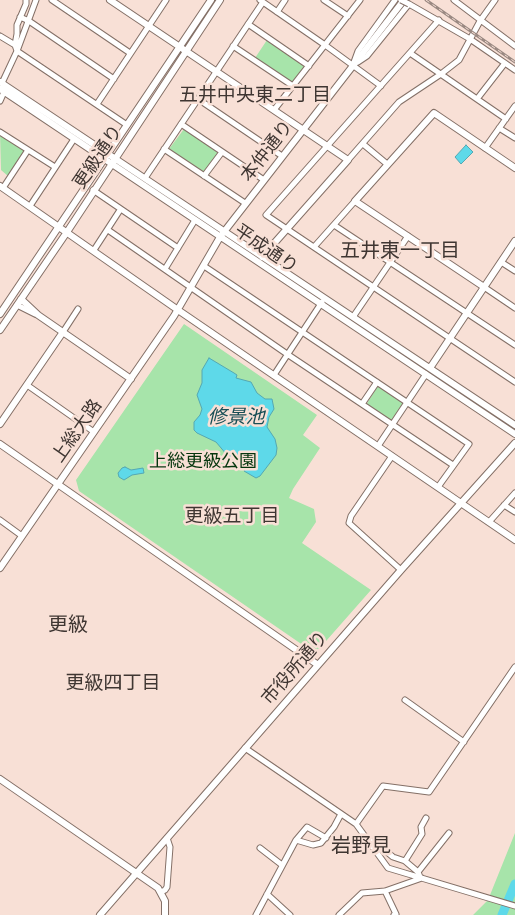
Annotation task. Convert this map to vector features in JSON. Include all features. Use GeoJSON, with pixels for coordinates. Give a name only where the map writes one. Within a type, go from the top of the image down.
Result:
{"type":"FeatureCollection","features":[{"type":"Feature","properties":{"kind":"street"},"geometry":{"type":"LineString","coordinates":[[14,45],[17,24],[26,0]]}},
{"type":"Feature","properties":{"kind":"street"},"geometry":{"type":"LineString","coordinates":[[0,101],[1,86],[17,51],[36,0]]}},
{"type":"Feature","properties":{"kind":"street"},"geometry":{"type":"LineString","coordinates":[[52,0],[130,54]]}},
{"type":"Feature","properties":{"kind":"street"},"geometry":{"type":"LineString","coordinates":[[110,0],[348,160]]}},
{"type":"Feature","properties":{"kind":"street"},"geometry":{"type":"LineString","coordinates":[[97,104],[166,0]]}},
{"type":"Feature","properties":{"kind":"street","name":"更級通り"},"geometry":{"type":"LineString","coordinates":[[0,314],[211,0]]}},
{"type":"Feature","properties":{"kind":"street","name":"更級通り"},"geometry":{"type":"LineString","coordinates":[[0,330],[220,0]]}},
{"type":"Feature","properties":{"kind":"street"},"geometry":{"type":"LineString","coordinates":[[277,12],[285,0]]}},
{"type":"Feature","properties":{"kind":"street"},"geometry":{"type":"LineString","coordinates":[[324,0],[348,16]]}},
{"type":"Feature","properties":{"kind":"street"},"geometry":{"type":"LineString","coordinates":[[274,110],[360,0]]}},
{"type":"Feature","properties":{"kind":"street"},"geometry":{"type":"LineString","coordinates":[[353,65],[358,51],[395,0]]}},
{"type":"Feature","properties":{"kind":"street"},"geometry":{"type":"LineString","coordinates":[[454,0],[513,45],[515,38]]}},
{"type":"Feature","properties":{"kind":"street"},"geometry":{"type":"LineString","coordinates":[[262,256],[399,102],[459,60],[480,21],[495,0]]}},
{"type":"Feature","properties":{"kind":"street"},"geometry":{"type":"LineString","coordinates":[[145,178],[248,24],[261,1],[381,86]]}},
{"type":"Feature","properties":{"kind":"street"},"geometry":{"type":"LineString","coordinates":[[405,1],[470,39],[515,70]]}},
{"type":"Feature","properties":{"kind":"street","name":"本仲通り"},"geometry":{"type":"LineString","coordinates":[[204,266],[220,237],[245,203],[405,1]]}},
{"type":"Feature","properties":{"kind":"street"},"geometry":{"type":"LineString","coordinates":[[20,17],[114,79]]}},
{"type":"Feature","properties":{"kind":"street"},"geometry":{"type":"LineString","coordinates":[[438,20],[266,215],[515,382]]}},
{"type":"Feature","properties":{"kind":"street"},"geometry":{"type":"LineString","coordinates":[[248,24],[309,66]]}},
{"type":"Feature","properties":{"kind":"street"},"geometry":{"type":"LineString","coordinates":[[0,36],[14,45],[17,51],[127,125]]}},
{"type":"Feature","properties":{"kind":"street"},"geometry":{"type":"LineString","coordinates":[[233,46],[293,86]]}},
{"type":"Feature","properties":{"kind":"street"},"geometry":{"type":"LineString","coordinates":[[410,53],[506,119]]}},
{"type":"Feature","properties":{"kind":"street"},"geometry":{"type":"LineString","coordinates":[[476,98],[505,63]]}},
{"type":"Feature","properties":{"kind":"street","name":"平成通り"},"geometry":{"type":"LineString","coordinates":[[1,86],[74,139],[194,220],[515,425]]}},
{"type":"Feature","properties":{"kind":"street","name":"平成通り"},"geometry":{"type":"LineString","coordinates":[[1,86],[227,228],[323,301],[353,317],[515,434]]}},
{"type":"Feature","properties":{"kind":"street"},"geometry":{"type":"LineString","coordinates":[[198,99],[282,156]]}},
{"type":"Feature","properties":{"kind":"street"},"geometry":{"type":"LineString","coordinates":[[484,148],[515,107]]}},
{"type":"Feature","properties":{"kind":"street"},"geometry":{"type":"LineString","coordinates":[[314,248],[434,113],[515,168]]}},
{"type":"Feature","properties":{"kind":"street"},"geometry":{"type":"LineString","coordinates":[[181,124],[264,180]]}},
{"type":"Feature","properties":{"kind":"street"},"geometry":{"type":"LineString","coordinates":[[499,128],[515,138]]}},
{"type":"Feature","properties":{"kind":"street"},"geometry":{"type":"LineString","coordinates":[[0,132],[56,168]]}},
{"type":"Feature","properties":{"kind":"street"},"geometry":{"type":"LineString","coordinates":[[30,206],[74,139]]}},
{"type":"Feature","properties":{"kind":"street"},"geometry":{"type":"LineString","coordinates":[[363,144],[387,164]]}},
{"type":"Feature","properties":{"kind":"street"},"geometry":{"type":"LineString","coordinates":[[28,150],[2,188],[515,540]]}},
{"type":"Feature","properties":{"kind":"street"},"geometry":{"type":"LineString","coordinates":[[164,150],[245,203]]}},
{"type":"Feature","properties":{"kind":"street"},"geometry":{"type":"LineString","coordinates":[[204,176],[222,152]]}},
{"type":"Feature","properties":{"kind":"street"},"geometry":{"type":"LineString","coordinates":[[93,190],[178,248]]}},
{"type":"Feature","properties":{"kind":"street"},"geometry":{"type":"LineString","coordinates":[[355,201],[515,308]]}},
{"type":"Feature","properties":{"kind":"street"},"geometry":{"type":"LineString","coordinates":[[94,250],[120,210]]}},
{"type":"Feature","properties":{"kind":"street"},"geometry":{"type":"LineString","coordinates":[[165,269],[194,220]]}},
{"type":"Feature","properties":{"kind":"street"},"geometry":{"type":"LineString","coordinates":[[334,224],[515,345]]}},
{"type":"Feature","properties":{"kind":"street"},"geometry":{"type":"LineString","coordinates":[[108,230],[453,465]]}},
{"type":"Feature","properties":{"kind":"street"},"geometry":{"type":"LineString","coordinates":[[353,317],[408,236]]}},
{"type":"Feature","properties":{"kind":"street"},"geometry":{"type":"LineString","coordinates":[[378,446],[515,241]]}},
{"type":"Feature","properties":{"kind":"street"},"geometry":{"type":"LineString","coordinates":[[501,262],[515,271]]}},
{"type":"Feature","properties":{"kind":"street"},"geometry":{"type":"LineString","coordinates":[[204,266],[469,444],[438,487]]}},
{"type":"Feature","properties":{"kind":"street","name":"上総大路"},"geometry":{"type":"LineString","coordinates":[[0,568],[178,310],[204,266]]}},
{"type":"Feature","properties":{"kind":"street"},"geometry":{"type":"LineString","coordinates":[[274,374],[323,301]]}},
{"type":"Feature","properties":{"kind":"street"},"geometry":{"type":"LineString","coordinates":[[19,302],[131,379]]}},
{"type":"Feature","properties":{"kind":"street"},"geometry":{"type":"LineString","coordinates":[[0,424],[78,309]]}},
{"type":"Feature","properties":{"kind":"street"},"geometry":{"type":"LineString","coordinates":[[362,404],[377,382]]}},
{"type":"Feature","properties":{"kind":"street"},"geometry":{"type":"LineString","coordinates":[[27,385],[94,432]]}},
{"type":"Feature","properties":{"kind":"street","name":"市役所通り"},"geometry":{"type":"LineString","coordinates":[[100,915],[401,570],[515,443]]}},
{"type":"Feature","properties":{"kind":"street"},"geometry":{"type":"LineString","coordinates":[[0,444],[318,665]]}},
{"type":"Feature","properties":{"kind":"street"},"geometry":{"type":"LineString","coordinates":[[392,456],[351,516],[349,522],[401,570]]}},
{"type":"Feature","properties":{"kind":"street"},"geometry":{"type":"LineString","coordinates":[[489,522],[515,493]]}},
{"type":"Feature","properties":{"kind":"street"},"geometry":{"type":"LineString","coordinates":[[504,506],[515,512]]}},
{"type":"Feature","properties":{"kind":"street"},"geometry":{"type":"LineString","coordinates":[[0,520],[22,536]]}},
{"type":"Feature","properties":{"kind":"street"},"geometry":{"type":"LineString","coordinates":[[356,824],[383,786],[429,792],[515,667]]}},
{"type":"Feature","properties":{"kind":"street"},"geometry":{"type":"LineString","coordinates":[[405,700],[464,742]]}},
{"type":"Feature","properties":{"kind":"street"},"geometry":{"type":"LineString","coordinates":[[245,748],[356,824],[388,868],[420,876],[513,906]]}},
{"type":"Feature","properties":{"kind":"street"},"geometry":{"type":"LineString","coordinates":[[0,779],[161,892],[165,901],[164,915]]}},
{"type":"Feature","properties":{"kind":"street"},"geometry":{"type":"LineString","coordinates":[[296,840],[317,845],[326,838],[341,814]]}},
{"type":"Feature","properties":{"kind":"street"},"geometry":{"type":"LineString","coordinates":[[405,861],[422,834],[421,827],[426,818]]}},
{"type":"Feature","properties":{"kind":"street"},"geometry":{"type":"LineString","coordinates":[[256,915],[296,840],[307,827],[326,838]]}},
{"type":"Feature","properties":{"kind":"street"},"geometry":{"type":"LineString","coordinates":[[339,915],[362,893],[385,891],[420,876],[449,833]]}},
{"type":"Feature","properties":{"kind":"street"},"geometry":{"type":"LineString","coordinates":[[161,892],[167,887],[170,847],[167,838]]}},
{"type":"Feature","properties":{"kind":"street"},"geometry":{"type":"LineString","coordinates":[[368,840],[375,842],[393,857],[405,861],[420,876]]}},
{"type":"Feature","properties":{"kind":"street"},"geometry":{"type":"LineString","coordinates":[[260,848],[282,865]]}},
{"type":"Feature","properties":{"kind":"street"},"geometry":{"type":"LineString","coordinates":[[385,891],[396,914],[394,915]]}},
{"type":"Feature","properties":{"kind":"street"},"geometry":{"type":"LineString","coordinates":[[267,894],[290,915]]}},
{"type":"Feature","properties":{"kind":"green space"},"geometry":{"type":"Polygon","coordinates":[[[267,40],[306,66],[293,83],[255,58],[267,40]]]}},
{"type":"Feature","properties":{"kind":"green space"},"geometry":{"type":"Polygon","coordinates":[[[184,129],[217,152],[218,155],[203,173],[169,151],[184,129]]]}},
{"type":"Feature","properties":{"kind":"green space"},"geometry":{"type":"Polygon","coordinates":[[[0,132],[28,150],[8,176],[1,170],[0,132]]]}},
{"type":"Feature","properties":{"kind":"green space","name":"上総更級公園"},"geometry":{"type":"Polygon","coordinates":[[[184,324],[317,415],[303,435],[320,448],[289,498],[314,509],[316,522],[302,543],[371,590],[319,649],[310,650],[79,491],[76,480],[184,324]]]}},
{"type":"Feature","properties":{"kind":"green space"},"geometry":{"type":"Polygon","coordinates":[[[380,386],[404,402],[393,420],[390,421],[366,405],[377,387],[380,386]]]}},
{"type":"Feature","properties":{"kind":"green space"},"geometry":{"type":"Polygon","coordinates":[[[515,833],[515,915],[473,915],[488,900],[515,833]]]}},
{"type":"Feature","properties":{"kind":"water"},"geometry":{"type":"Polygon","coordinates":[[[466,145],[473,152],[461,164],[455,157],[466,145]]]}},
{"type":"Feature","properties":{"kind":"water","name":"修景池"},"geometry":{"type":"Polygon","coordinates":[[[209,358],[237,375],[236,378],[251,382],[257,393],[265,399],[272,399],[274,409],[269,417],[267,427],[275,439],[276,455],[260,476],[256,478],[244,471],[246,468],[227,455],[216,442],[194,430],[194,422],[202,409],[197,395],[202,383],[202,370],[209,358]]]}},
{"type":"Feature","properties":{"kind":"water"},"geometry":{"type":"Polygon","coordinates":[[[125,467],[131,470],[143,468],[144,473],[132,475],[124,480],[119,477],[118,473],[125,467]]]}},
{"type":"Feature","properties":{"kind":"waterway"},"geometry":{"type":"LineString","coordinates":[[502,915],[515,884]]}},
{"type":"Feature","properties":{"kind":"railway"},"geometry":{"type":"LineString","coordinates":[[426,0],[515,62]]}},
{"type":"Feature","properties":{"kind":"district","name":"五井中央東二丁目"},"geometry":{"type":"Point","coordinates":[255,95]}},
{"type":"Feature","properties":{"kind":"district","name":"五井東一丁目"},"geometry":{"type":"Point","coordinates":[400,251]}},
{"type":"Feature","properties":{"kind":"district","name":"更級五丁目"},"geometry":{"type":"Point","coordinates":[232,516]}},
{"type":"Feature","properties":{"kind":"district","name":"更級"},"geometry":{"type":"Point","coordinates":[68,625]}},
{"type":"Feature","properties":{"kind":"district","name":"更級四丁目"},"geometry":{"type":"Point","coordinates":[113,683]}},
{"type":"Feature","properties":{"kind":"district","name":"岩野見"},"geometry":{"type":"Point","coordinates":[361,846]}}]}
